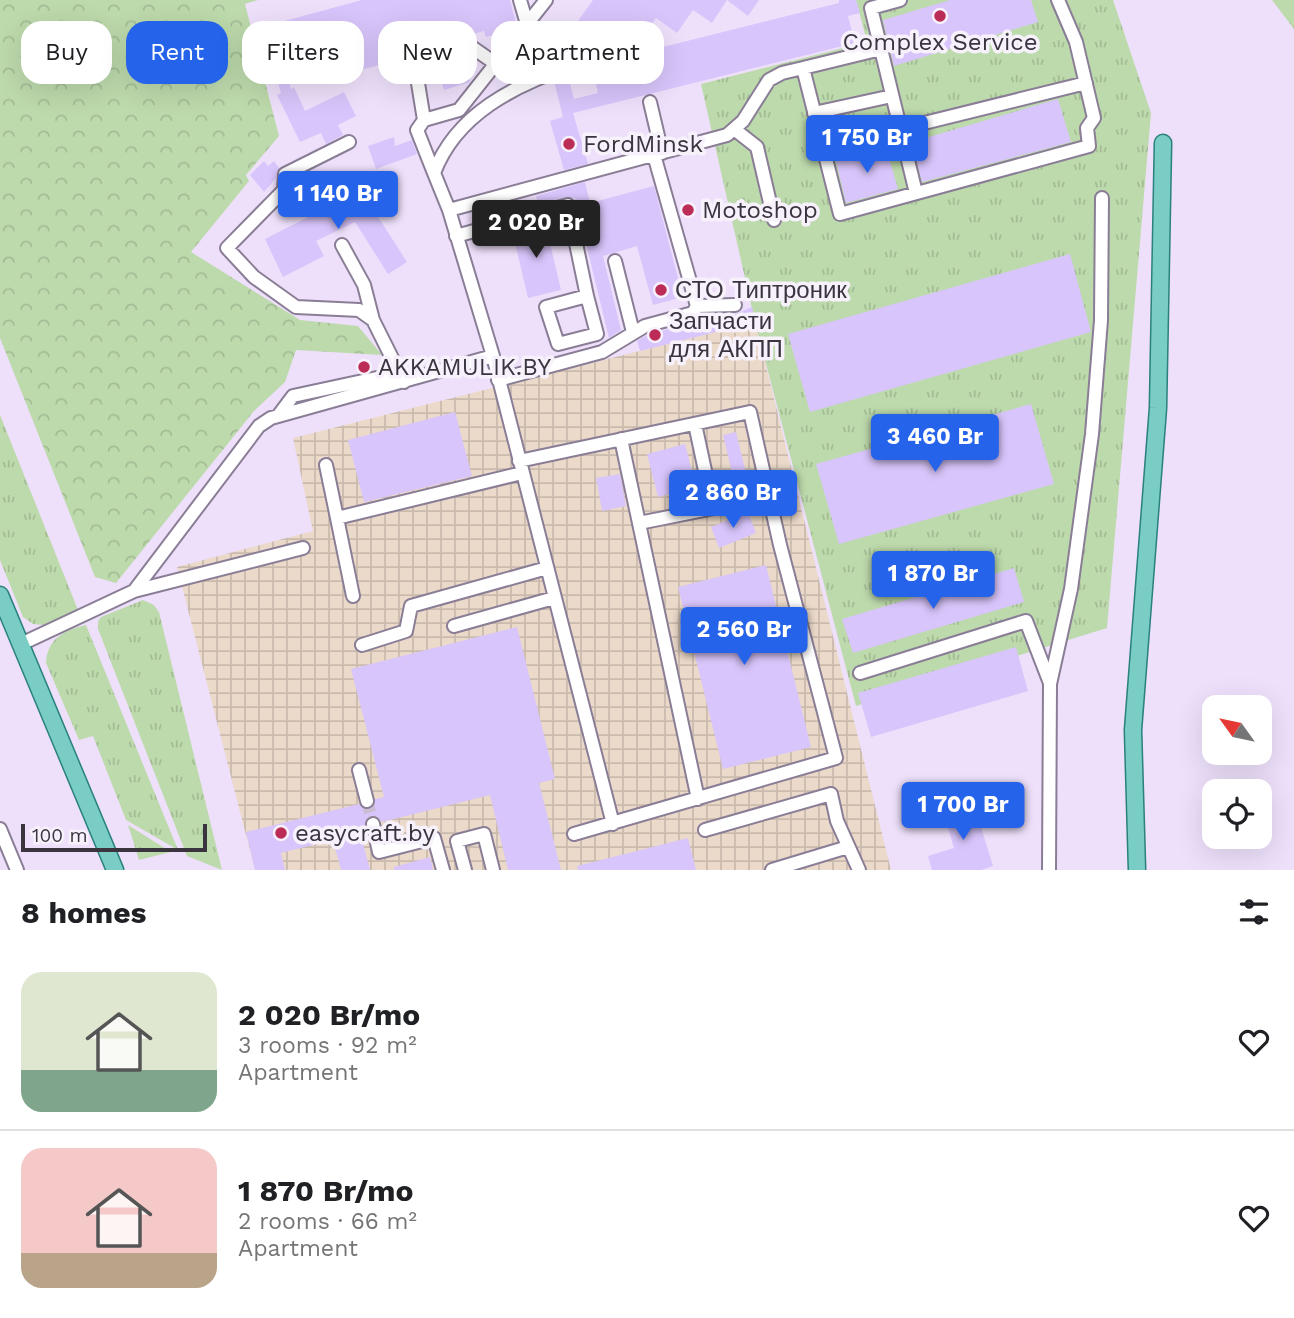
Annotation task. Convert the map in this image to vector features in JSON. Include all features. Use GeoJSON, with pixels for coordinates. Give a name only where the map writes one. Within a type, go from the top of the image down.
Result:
{"type":"FeatureCollection","features":[{"type":"Feature","properties":{"kind":"main road"},"geometry":{"type":"LineString","coordinates":[[1137,870],[1133,730],[1158,408],[1163,143]]}},
{"type":"Feature","properties":{"kind":"main road"},"geometry":{"type":"LineString","coordinates":[[0,595],[115,870]]}},
{"type":"Feature","properties":{"kind":"lane"},"geometry":{"type":"LineString","coordinates":[[520,0],[524,21]]}},
{"type":"Feature","properties":{"kind":"lane"},"geometry":{"type":"LineString","coordinates":[[530,21],[546,0]]}},
{"type":"Feature","properties":{"kind":"lane"},"geometry":{"type":"LineString","coordinates":[[900,0],[870,4],[898,128],[916,193]]}},
{"type":"Feature","properties":{"kind":"lane"},"geometry":{"type":"LineString","coordinates":[[803,68],[840,214],[1089,146],[1087,128],[1094,118],[1076,42],[1058,0]]}},
{"type":"Feature","properties":{"kind":"lane"},"geometry":{"type":"LineString","coordinates":[[449,210],[727,135],[743,121],[769,80],[782,73],[881,49]]}},
{"type":"Feature","properties":{"kind":"lane"},"geometry":{"type":"LineString","coordinates":[[491,70],[459,110],[424,120],[417,130],[449,210],[493,356],[613,824]]}},
{"type":"Feature","properties":{"kind":"lane"},"geometry":{"type":"LineString","coordinates":[[823,148],[1086,83]]}},
{"type":"Feature","properties":{"kind":"lane"},"geometry":{"type":"LineString","coordinates":[[418,84],[424,120]]}},
{"type":"Feature","properties":{"kind":"lane"},"geometry":{"type":"LineString","coordinates":[[434,173],[442,153],[471,118],[525,84]]}},
{"type":"Feature","properties":{"kind":"lane"},"geometry":{"type":"LineString","coordinates":[[814,113],[892,96]]}},
{"type":"Feature","properties":{"kind":"lane"},"geometry":{"type":"LineString","coordinates":[[498,380],[602,352],[645,326],[693,313],[697,306],[658,154],[650,102]]}},
{"type":"Feature","properties":{"kind":"lane"},"geometry":{"type":"LineString","coordinates":[[734,129],[757,147],[774,220]]}},
{"type":"Feature","properties":{"kind":"lane"},"geometry":{"type":"LineString","coordinates":[[349,142],[285,174],[284,190],[227,248],[254,277],[296,307],[359,310],[373,320]]}},
{"type":"Feature","properties":{"kind":"lane"},"geometry":{"type":"LineString","coordinates":[[284,190],[301,200],[345,180]]}},
{"type":"Feature","properties":{"kind":"lane"},"geometry":{"type":"LineString","coordinates":[[1049,870],[1050,684],[1071,589],[1092,434],[1101,320],[1102,198]]}},
{"type":"Feature","properties":{"kind":"lane"},"geometry":{"type":"LineString","coordinates":[[456,236],[568,205],[597,334],[558,344],[546,306],[587,296]]}},
{"type":"Feature","properties":{"kind":"lane"},"geometry":{"type":"LineString","coordinates":[[342,245],[365,285],[373,320],[402,377]]}},
{"type":"Feature","properties":{"kind":"lane"},"geometry":{"type":"LineString","coordinates":[[615,261],[633,332]]}},
{"type":"Feature","properties":{"kind":"lane"},"geometry":{"type":"LineString","coordinates":[[697,306],[735,304]]}},
{"type":"Feature","properties":{"kind":"lane"},"geometry":{"type":"LineString","coordinates":[[134,591],[259,426],[278,416],[402,377],[493,356]]}},
{"type":"Feature","properties":{"kind":"lane"},"geometry":{"type":"LineString","coordinates":[[337,518],[621,439],[750,412],[836,758],[574,834]]}},
{"type":"Feature","properties":{"kind":"lane"},"geometry":{"type":"LineString","coordinates":[[695,424],[713,508]]}},
{"type":"Feature","properties":{"kind":"lane"},"geometry":{"type":"LineString","coordinates":[[621,439],[698,799]]}},
{"type":"Feature","properties":{"kind":"lane"},"geometry":{"type":"LineString","coordinates":[[326,466],[353,596]]}},
{"type":"Feature","properties":{"kind":"lane"},"geometry":{"type":"LineString","coordinates":[[639,523],[769,497]]}},
{"type":"Feature","properties":{"kind":"lane"},"geometry":{"type":"LineString","coordinates":[[20,644],[134,591],[303,548]]}},
{"type":"Feature","properties":{"kind":"lane"},"geometry":{"type":"LineString","coordinates":[[362,645],[406,631],[411,606],[547,568]]}},
{"type":"Feature","properties":{"kind":"lane"},"geometry":{"type":"LineString","coordinates":[[454,626],[554,598]]}},
{"type":"Feature","properties":{"kind":"lane"},"geometry":{"type":"LineString","coordinates":[[860,673],[1026,621],[1050,684]]}},
{"type":"Feature","properties":{"kind":"lane"},"geometry":{"type":"LineString","coordinates":[[359,769],[367,802]]}},
{"type":"Feature","properties":{"kind":"lane"},"geometry":{"type":"LineString","coordinates":[[705,830],[831,794],[837,821],[859,870]]}},
{"type":"Feature","properties":{"kind":"lane"},"geometry":{"type":"LineString","coordinates":[[373,824],[379,852],[434,838],[443,870]]}},
{"type":"Feature","properties":{"kind":"lane"},"geometry":{"type":"LineString","coordinates":[[0,829],[17,870]]}},
{"type":"Feature","properties":{"kind":"lane"},"geometry":{"type":"LineString","coordinates":[[465,870],[457,841],[484,834],[493,870]]}},
{"type":"Feature","properties":{"kind":"lane"},"geometry":{"type":"LineString","coordinates":[[772,870],[848,847]]}},
{"type":"Feature","properties":{"kind":"shaded area"},"geometry":{"type":"Polygon","coordinates":[[[755,322],[891,870],[255,870],[177,567],[313,531],[293,438],[755,322]]]}},
{"type":"Feature","properties":{"kind":"green space"},"geometry":{"type":"Polygon","coordinates":[[[0,0],[258,0],[245,4],[249,21],[242,21],[242,84],[266,84],[279,136],[246,175],[249,181],[191,252],[300,320],[358,326],[382,355],[296,350],[285,382],[254,411],[116,583],[95,577],[0,338],[0,0]]]}},
{"type":"Feature","properties":{"kind":"green space"},"geometry":{"type":"Polygon","coordinates":[[[856,0],[1113,0],[1151,113],[1107,628],[856,706],[755,322],[701,84],[867,42],[856,0]]]}},
{"type":"Feature","properties":{"kind":"green space"},"geometry":{"type":"Polygon","coordinates":[[[1272,0],[1294,0],[1294,29],[1272,0]]]}},
{"type":"Feature","properties":{"kind":"green space"},"geometry":{"type":"Polygon","coordinates":[[[0,415],[78,610],[43,625],[33,624],[23,617],[0,560],[0,415]]]}},
{"type":"Feature","properties":{"kind":"green space"},"geometry":{"type":"Polygon","coordinates":[[[143,600],[154,605],[159,612],[222,870],[187,856],[98,629],[101,617],[143,600]]]}},
{"type":"Feature","properties":{"kind":"green space"},"geometry":{"type":"Polygon","coordinates":[[[86,625],[178,850],[126,820],[93,736],[79,740],[46,663],[50,648],[58,637],[86,625]]]}},
{"type":"Feature","properties":{"kind":"green space"},"geometry":{"type":"Polygon","coordinates":[[[128,825],[171,852],[139,860],[128,825]]]}},
{"type":"Feature","properties":{"kind":"building"},"geometry":{"type":"Polygon","coordinates":[[[362,0],[510,0],[515,21],[491,21],[491,36],[486,37],[484,31],[477,33],[477,21],[378,21],[378,65],[364,69],[364,21],[284,21],[362,0]]]}},
{"type":"Feature","properties":{"kind":"building"},"geometry":{"type":"Polygon","coordinates":[[[593,0],[727,0],[712,23],[693,10],[677,33],[664,21],[656,18],[654,21],[578,21],[593,0]]]}},
{"type":"Feature","properties":{"kind":"building"},"geometry":{"type":"Polygon","coordinates":[[[727,0],[759,0],[748,16],[727,0]]]}},
{"type":"Feature","properties":{"kind":"building"},"geometry":{"type":"Polygon","coordinates":[[[839,0],[856,0],[860,13],[848,16],[855,43],[573,113],[588,164],[564,170],[550,121],[563,117],[555,84],[570,84],[574,99],[598,93],[596,84],[664,84],[664,47],[839,3],[839,0]]]}},
{"type":"Feature","properties":{"kind":"building"},"geometry":{"type":"Polygon","coordinates":[[[950,0],[1031,0],[1038,22],[894,66],[883,20],[950,0]]]}},
{"type":"Feature","properties":{"kind":"building"},"geometry":{"type":"Polygon","coordinates":[[[278,84],[290,84],[291,89],[294,87],[305,111],[344,92],[356,116],[338,125],[343,135],[326,144],[321,133],[300,142],[277,95],[281,93],[278,84]]]}},
{"type":"Feature","properties":{"kind":"building"},"geometry":{"type":"Polygon","coordinates":[[[442,84],[464,84],[444,90],[442,84]]]}},
{"type":"Feature","properties":{"kind":"building"},"geometry":{"type":"Polygon","coordinates":[[[1058,99],[1071,142],[922,182],[912,142],[1058,99]]]}},
{"type":"Feature","properties":{"kind":"building"},"geometry":{"type":"Polygon","coordinates":[[[394,137],[395,146],[412,140],[417,154],[376,169],[368,146],[394,137]]]}},
{"type":"Feature","properties":{"kind":"building"},"geometry":{"type":"Polygon","coordinates":[[[886,147],[898,189],[846,203],[836,161],[886,147]]]}},
{"type":"Feature","properties":{"kind":"building"},"geometry":{"type":"Polygon","coordinates":[[[264,161],[268,166],[274,161],[279,168],[276,178],[264,192],[250,175],[264,161]]]}},
{"type":"Feature","properties":{"kind":"building"},"geometry":{"type":"Polygon","coordinates":[[[383,179],[394,202],[375,212],[407,262],[388,274],[355,222],[316,241],[324,256],[283,277],[265,239],[383,179]]]}},
{"type":"Feature","properties":{"kind":"building"},"geometry":{"type":"Polygon","coordinates":[[[585,182],[590,203],[654,186],[683,297],[653,305],[637,246],[603,256],[621,330],[609,338],[575,198],[566,197],[538,204],[536,196],[585,182]]]}},
{"type":"Feature","properties":{"kind":"building"},"geometry":{"type":"Polygon","coordinates":[[[545,222],[561,290],[528,298],[512,230],[545,222]]]}},
{"type":"Feature","properties":{"kind":"building"},"geometry":{"type":"Polygon","coordinates":[[[1070,254],[1091,332],[810,412],[788,334],[1070,254]]]}},
{"type":"Feature","properties":{"kind":"building"},"geometry":{"type":"Polygon","coordinates":[[[752,307],[755,322],[640,351],[637,341],[647,335],[724,314],[736,314],[752,307]]]}},
{"type":"Feature","properties":{"kind":"building"},"geometry":{"type":"Polygon","coordinates":[[[1031,404],[1054,484],[839,544],[816,464],[1031,404]]]}},
{"type":"Feature","properties":{"kind":"building"},"geometry":{"type":"Polygon","coordinates":[[[455,412],[472,476],[364,502],[348,440],[455,412]]]}},
{"type":"Feature","properties":{"kind":"building"},"geometry":{"type":"Polygon","coordinates":[[[736,432],[746,473],[733,477],[723,435],[736,432]]]}},
{"type":"Feature","properties":{"kind":"building"},"geometry":{"type":"Polygon","coordinates":[[[685,444],[696,487],[658,497],[647,454],[685,444]]]}},
{"type":"Feature","properties":{"kind":"building"},"geometry":{"type":"Polygon","coordinates":[[[620,474],[626,506],[602,511],[596,478],[620,474]]]}},
{"type":"Feature","properties":{"kind":"building"},"geometry":{"type":"Polygon","coordinates":[[[748,512],[756,533],[719,548],[711,527],[748,512]]]}},
{"type":"Feature","properties":{"kind":"building"},"geometry":{"type":"Polygon","coordinates":[[[766,565],[811,747],[723,769],[678,587],[766,565]]]}},
{"type":"Feature","properties":{"kind":"building"},"geometry":{"type":"Polygon","coordinates":[[[1014,568],[1024,602],[853,653],[842,619],[1014,568]]]}},
{"type":"Feature","properties":{"kind":"building"},"geometry":{"type":"Polygon","coordinates":[[[517,627],[555,779],[539,783],[561,870],[508,870],[490,795],[382,822],[376,816],[368,817],[365,827],[359,828],[370,870],[341,870],[333,840],[281,853],[285,870],[255,870],[246,832],[359,804],[364,809],[370,809],[375,804],[375,799],[384,797],[351,669],[517,627]]]}},
{"type":"Feature","properties":{"kind":"building"},"geometry":{"type":"Polygon","coordinates":[[[1016,647],[1028,691],[871,737],[858,693],[1016,647]]]}},
{"type":"Feature","properties":{"kind":"building"},"geometry":{"type":"Polygon","coordinates":[[[973,801],[993,866],[981,870],[932,870],[928,856],[954,848],[943,811],[973,801]]]}},
{"type":"Feature","properties":{"kind":"building"},"geometry":{"type":"Polygon","coordinates":[[[688,838],[696,870],[578,870],[577,866],[688,838]]]}},
{"type":"Feature","properties":{"kind":"building"},"geometry":{"type":"Polygon","coordinates":[[[430,857],[433,870],[394,870],[394,867],[430,857]]]}},
{"type":"Feature","properties":{"kind":"tunnel"},"geometry":{"type":"LineString","coordinates":[[367,801],[373,824]]}},
{"type":"Feature","properties":{"kind":"place","name":"Complex Service"},"geometry":{"type":"Point","coordinates":[940,16]}},
{"type":"Feature","properties":{"kind":"place","name":"FordMinsk"},"geometry":{"type":"Point","coordinates":[569,144]}},
{"type":"Feature","properties":{"kind":"place","name":"Motoshop"},"geometry":{"type":"Point","coordinates":[688,210]}},
{"type":"Feature","properties":{"kind":"place","name":"СТО Типтроник"},"geometry":{"type":"Point","coordinates":[661,290]}},
{"type":"Feature","properties":{"kind":"place","name":"Запчасти для АКПП"},"geometry":{"type":"Point","coordinates":[655,335]}},
{"type":"Feature","properties":{"kind":"place","name":"AKKAMULIK.BY"},"geometry":{"type":"Point","coordinates":[364,367]}},
{"type":"Feature","properties":{"kind":"place","name":"easycraft.by"},"geometry":{"type":"Point","coordinates":[281,833]}}]}
